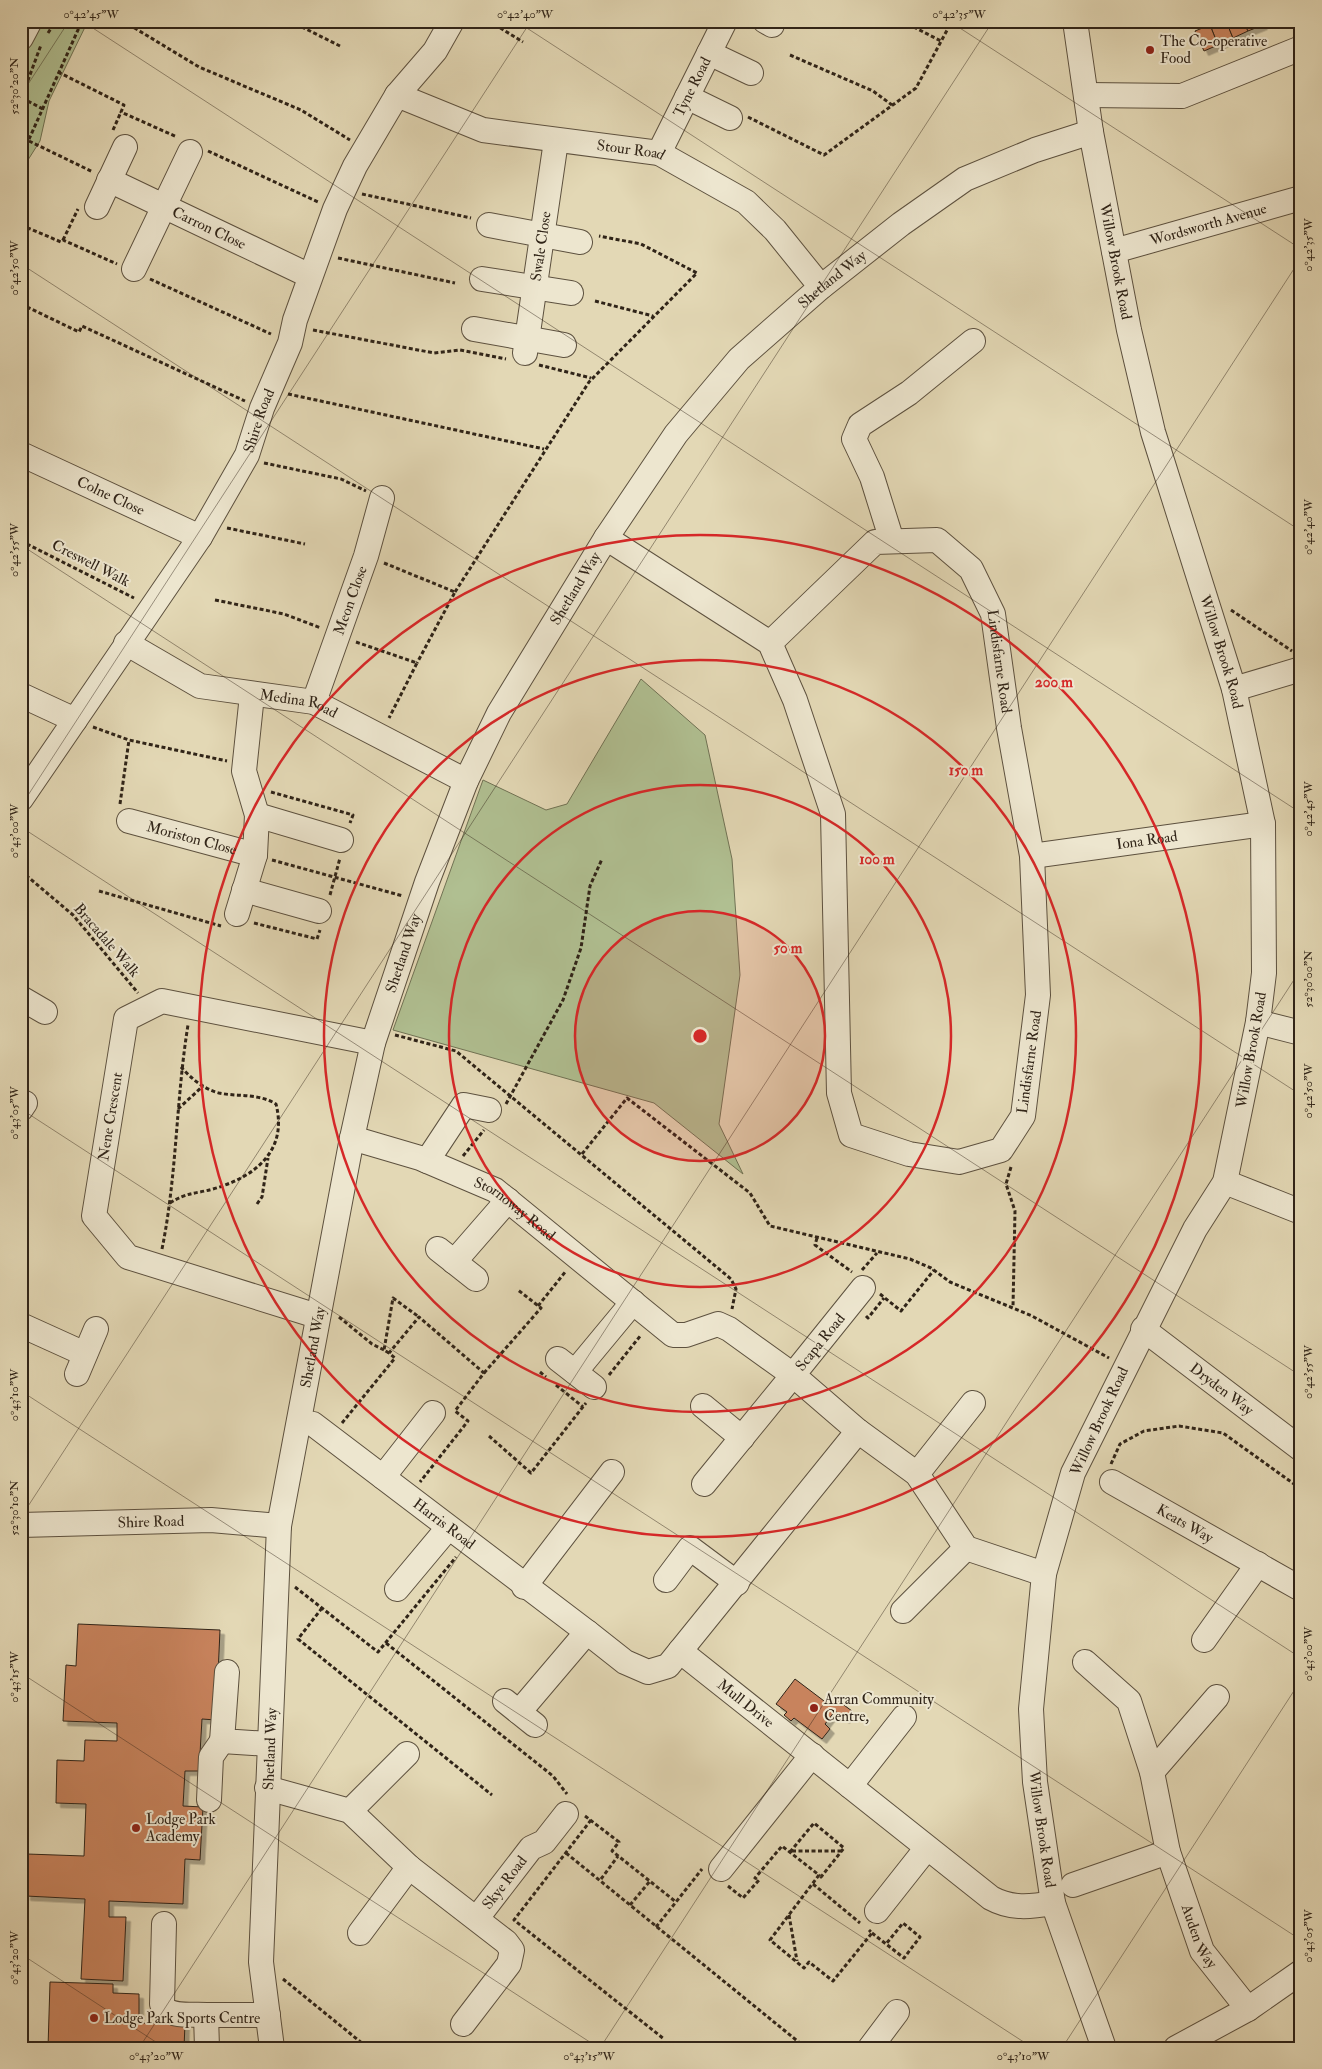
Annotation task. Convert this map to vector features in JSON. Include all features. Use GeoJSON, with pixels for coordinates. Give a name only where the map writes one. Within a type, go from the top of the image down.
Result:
{"type":"FeatureCollection","features":[{"type":"Feature","properties":{"kind":"street","name":"Tyne Road"},"geometry":{"type":"LineString","coordinates":[[659,153],[725,21]]}},
{"type":"Feature","properties":{"kind":"street","name":"Willow Brook Road"},"geometry":{"type":"LineString","coordinates":[[1081,22],[1086,95],[1091,132],[1129,330],[1153,432],[1234,689],[1263,824],[1264,973],[1258,1022],[1225,1182],[1195,1229],[1143,1329],[1073,1473],[1044,1574],[1031,1709],[1035,1782],[1053,1903],[1104,2048]]}},
{"type":"Feature","properties":{"kind":"street","name":"Shire Road"},"geometry":{"type":"LineString","coordinates":[[21,800],[204,529],[247,455],[266,399],[292,334],[318,254],[344,190],[397,96],[434,51],[443,24]]}},
{"type":"Feature","properties":{"kind":"street"},"geometry":{"type":"LineString","coordinates":[[32,40],[38,28]]}},
{"type":"Feature","properties":{"kind":"street"},"geometry":{"type":"LineString","coordinates":[[1086,95],[1182,96],[1301,48]]}},
{"type":"Feature","properties":{"kind":"street"},"geometry":{"type":"LineString","coordinates":[[709,53],[751,73]]}},
{"type":"Feature","properties":{"kind":"street","name":"Stour Road"},"geometry":{"type":"LineString","coordinates":[[397,96],[483,130],[659,153],[746,202],[775,230],[821,287]]}},
{"type":"Feature","properties":{"kind":"street"},"geometry":{"type":"LineString","coordinates":[[687,97],[730,118]]}},
{"type":"Feature","properties":{"kind":"street","name":"Shetland Way"},"geometry":{"type":"LineString","coordinates":[[272,2048],[261,1962],[279,1526],[352,1138],[375,1036],[421,901],[466,781],[499,713],[606,538],[676,434],[740,359],[821,287],[901,224],[965,179],[1035,150],[1091,132]]}},
{"type":"Feature","properties":{"kind":"street","name":"Swale Close"},"geometry":{"type":"LineString","coordinates":[[525,354],[556,141]]}},
{"type":"Feature","properties":{"kind":"street"},"geometry":{"type":"LineString","coordinates":[[97,207],[125,147]]}},
{"type":"Feature","properties":{"kind":"street"},"geometry":{"type":"LineString","coordinates":[[132,270],[190,152]]}},
{"type":"Feature","properties":{"kind":"street","name":"Carron Close"},"geometry":{"type":"LineString","coordinates":[[109,180],[310,276]]}},
{"type":"Feature","properties":{"kind":"street","name":"Wordsworth Avenue"},"geometry":{"type":"LineString","coordinates":[[1114,251],[1301,198]]}},
{"type":"Feature","properties":{"kind":"street"},"geometry":{"type":"LineString","coordinates":[[482,222],[542,234],[587,239]]}},
{"type":"Feature","properties":{"kind":"street"},"geometry":{"type":"LineString","coordinates":[[482,279],[571,293]]}},
{"type":"Feature","properties":{"kind":"street"},"geometry":{"type":"LineString","coordinates":[[474,329],[525,354],[564,345]]}},
{"type":"Feature","properties":{"kind":"street"},"geometry":{"type":"LineString","coordinates":[[892,541],[872,477],[854,439],[855,432],[860,425],[909,393],[973,341]]}},
{"type":"Feature","properties":{"kind":"street","name":"Colne Close"},"geometry":{"type":"LineString","coordinates":[[21,454],[204,529]]}},
{"type":"Feature","properties":{"kind":"street","name":"Meon Close"},"geometry":{"type":"LineString","coordinates":[[314,702],[366,556],[382,498]]}},
{"type":"Feature","properties":{"kind":"street"},"geometry":{"type":"LineString","coordinates":[[606,538],[770,643]]}},
{"type":"Feature","properties":{"kind":"street","name":"Lindisfarne Road"},"geometry":{"type":"LineString","coordinates":[[936,540],[972,569],[994,614],[1009,728],[1032,856],[1038,995],[1023,1116],[1001,1150],[959,1162],[909,1154],[850,1135],[839,1093],[833,814],[795,700],[770,643],[876,542],[892,541],[936,540]]}},
{"type":"Feature","properties":{"kind":"street","name":"Medina Road"},"geometry":{"type":"LineString","coordinates":[[126,643],[200,686],[252,695],[314,702],[466,781]]}},
{"type":"Feature","properties":{"kind":"street"},"geometry":{"type":"LineString","coordinates":[[1234,689],[1297,660]]}},
{"type":"Feature","properties":{"kind":"street"},"geometry":{"type":"LineString","coordinates":[[21,695],[75,720]]}},
{"type":"Feature","properties":{"kind":"street","name":"Moriston Close"},"geometry":{"type":"LineString","coordinates":[[237,914],[254,893],[257,815],[246,775],[252,695]]}},
{"type":"Feature","properties":{"kind":"street"},"geometry":{"type":"LineString","coordinates":[[257,815],[344,840]]}},
{"type":"Feature","properties":{"kind":"street","name":"Moriston Close"},"geometry":{"type":"LineString","coordinates":[[129,821],[255,855]]}},
{"type":"Feature","properties":{"kind":"street","name":"Iona Road"},"geometry":{"type":"LineString","coordinates":[[1032,856],[1263,824]]}},
{"type":"Feature","properties":{"kind":"street"},"geometry":{"type":"LineString","coordinates":[[254,893],[323,912]]}},
{"type":"Feature","properties":{"kind":"street","name":"Nene Crescent"},"geometry":{"type":"LineString","coordinates":[[319,1312],[128,1257],[94,1216],[126,1019],[162,1001],[375,1036]]}},
{"type":"Feature","properties":{"kind":"street"},"geometry":{"type":"LineString","coordinates":[[1258,1022],[1301,1033]]}},
{"type":"Feature","properties":{"kind":"street"},"geometry":{"type":"LineString","coordinates":[[427,1161],[464,1105],[492,1115]]}},
{"type":"Feature","properties":{"kind":"street","name":"Stornoway Road"},"geometry":{"type":"LineString","coordinates":[[352,1138],[427,1161],[495,1190],[673,1335],[686,1334],[718,1324],[729,1329]]}},
{"type":"Feature","properties":{"kind":"street"},"geometry":{"type":"LineString","coordinates":[[1225,1182],[1301,1212]]}},
{"type":"Feature","properties":{"kind":"street"},"geometry":{"type":"LineString","coordinates":[[476,1279],[446,1255],[508,1200]]}},
{"type":"Feature","properties":{"kind":"street","name":"Scapa Road"},"geometry":{"type":"LineString","coordinates":[[864,1300],[793,1375],[858,1431],[917,1474],[966,1548]]}},
{"type":"Feature","properties":{"kind":"street"},"geometry":{"type":"LineString","coordinates":[[592,1394],[555,1370],[633,1302]]}},
{"type":"Feature","properties":{"kind":"street"},"geometry":{"type":"LineString","coordinates":[[21,1325],[81,1364],[96,1330]]}},
{"type":"Feature","properties":{"kind":"street"},"geometry":{"type":"LineString","coordinates":[[704,1484],[793,1375],[729,1329]]}},
{"type":"Feature","properties":{"kind":"street","name":"Dryden Way"},"geometry":{"type":"LineString","coordinates":[[1143,1329],[1301,1448]]}},
{"type":"Feature","properties":{"kind":"street"},"geometry":{"type":"LineString","coordinates":[[917,1474],[973,1403]]}},
{"type":"Feature","properties":{"kind":"street"},"geometry":{"type":"LineString","coordinates":[[703,1406],[742,1438]]}},
{"type":"Feature","properties":{"kind":"street"},"geometry":{"type":"LineString","coordinates":[[382,1477],[433,1413]]}},
{"type":"Feature","properties":{"kind":"street","name":"Harris Road"},"geometry":{"type":"LineString","coordinates":[[300,1422],[313,1424],[524,1587],[625,1662],[648,1672],[668,1666],[776,1535],[858,1431]]}},
{"type":"Feature","properties":{"kind":"street"},"geometry":{"type":"LineString","coordinates":[[524,1587],[612,1472]]}},
{"type":"Feature","properties":{"kind":"street","name":"Keats Way"},"geometry":{"type":"LineString","coordinates":[[1112,1473],[1301,1589]]}},
{"type":"Feature","properties":{"kind":"street","name":"Shire Road"},"geometry":{"type":"LineString","coordinates":[[21,1525],[211,1520],[279,1526]]}},
{"type":"Feature","properties":{"kind":"street"},"geometry":{"type":"LineString","coordinates":[[397,1589],[448,1528]]}},
{"type":"Feature","properties":{"kind":"street"},"geometry":{"type":"LineString","coordinates":[[666,1580],[690,1548],[737,1583]]}},
{"type":"Feature","properties":{"kind":"street"},"geometry":{"type":"LineString","coordinates":[[903,1611],[966,1548],[1044,1574]]}},
{"type":"Feature","properties":{"kind":"street"},"geometry":{"type":"LineString","coordinates":[[1204,1640],[1258,1564]]}},
{"type":"Feature","properties":{"kind":"street"},"geometry":{"type":"LineString","coordinates":[[520,1713],[587,1632]]}},
{"type":"Feature","properties":{"kind":"street","name":"Mull Drive"},"geometry":{"type":"LineString","coordinates":[[680,1651],[926,1849],[1002,1904],[1029,1907],[1053,1903]]}},
{"type":"Feature","properties":{"kind":"street","name":"Auden Way"},"geometry":{"type":"LineString","coordinates":[[1085,1662],[1129,1701],[1152,1772],[1168,1852],[1202,1951],[1248,2009]]}},
{"type":"Feature","properties":{"kind":"street"},"geometry":{"type":"LineString","coordinates":[[209,1800],[211,1757],[222,1741],[227,1672]]}},
{"type":"Feature","properties":{"kind":"street"},"geometry":{"type":"LineString","coordinates":[[1152,1772],[1217,1697]]}},
{"type":"Feature","properties":{"kind":"street"},"geometry":{"type":"LineString","coordinates":[[850,1786],[904,1717]]}},
{"type":"Feature","properties":{"kind":"street"},"geometry":{"type":"LineString","coordinates":[[222,1741],[269,1744]]}},
{"type":"Feature","properties":{"kind":"street"},"geometry":{"type":"LineString","coordinates":[[350,1811],[407,1754]]}},
{"type":"Feature","properties":{"kind":"street"},"geometry":{"type":"LineString","coordinates":[[718,1874],[812,1756]]}},
{"type":"Feature","properties":{"kind":"street","name":"Skye Road"},"geometry":{"type":"LineString","coordinates":[[267,1788],[350,1811],[409,1867],[506,1942],[512,1950],[509,1964],[463,2024]]}},
{"type":"Feature","properties":{"kind":"street","name":"Skye Road"},"geometry":{"type":"LineString","coordinates":[[477,1918],[531,1848],[544,1842],[551,1836],[567,1808]]}},
{"type":"Feature","properties":{"kind":"street"},"geometry":{"type":"LineString","coordinates":[[874,1922],[926,1849]]}},
{"type":"Feature","properties":{"kind":"street"},"geometry":{"type":"LineString","coordinates":[[1073,1885],[1168,1852]]}},
{"type":"Feature","properties":{"kind":"street"},"geometry":{"type":"LineString","coordinates":[[360,1933],[409,1867]]}},
{"type":"Feature","properties":{"kind":"street"},"geometry":{"type":"LineString","coordinates":[[164,1924],[161,1998],[164,2009],[173,2013],[206,2015],[268,2014]]}},
{"type":"Feature","properties":{"kind":"street"},"geometry":{"type":"LineString","coordinates":[[1176,2048],[1248,2009],[1301,1972]]}},
{"type":"Feature","properties":{"kind":"street"},"geometry":{"type":"LineString","coordinates":[[870,2048],[897,2012]]}},
{"type":"Feature","properties":{"kind":"street"},"geometry":{"type":"LineString","coordinates":[[206,2015],[207,2048]]}},
{"type":"Feature","properties":{"kind":"path"},"geometry":{"type":"LineString","coordinates":[[38,28],[56,21]]}},
{"type":"Feature","properties":{"kind":"path"},"geometry":{"type":"LineString","coordinates":[[21,157],[82,21]]}},
{"type":"Feature","properties":{"kind":"path"},"geometry":{"type":"LineString","coordinates":[[123,21],[199,67],[301,110],[365,150]]}},
{"type":"Feature","properties":{"kind":"path"},"geometry":{"type":"LineString","coordinates":[[290,21],[340,46]]}},
{"type":"Feature","properties":{"kind":"path"},"geometry":{"type":"LineString","coordinates":[[489,21],[523,42]]}},
{"type":"Feature","properties":{"kind":"path"},"geometry":{"type":"LineString","coordinates":[[902,21],[941,40]]}},
{"type":"Feature","properties":{"kind":"path"},"geometry":{"type":"LineString","coordinates":[[730,118],[736,111],[824,155],[916,88],[952,21]]}},
{"type":"Feature","properties":{"kind":"path"},"geometry":{"type":"LineString","coordinates":[[32,40],[22,99],[43,109]]}},
{"type":"Feature","properties":{"kind":"path"},"geometry":{"type":"LineString","coordinates":[[790,55],[874,91],[892,105]]}},
{"type":"Feature","properties":{"kind":"path"},"geometry":{"type":"LineString","coordinates":[[29,141],[109,180]]}},
{"type":"Feature","properties":{"kind":"path"},"geometry":{"type":"LineString","coordinates":[[344,190],[482,222]]}},
{"type":"Feature","properties":{"kind":"path"},"geometry":{"type":"LineString","coordinates":[[21,225],[61,242],[63,240],[132,270],[292,334],[434,353],[460,350],[525,354],[592,378]]}},
{"type":"Feature","properties":{"kind":"path"},"geometry":{"type":"LineString","coordinates":[[380,736],[455,592],[544,449],[592,378],[697,273],[641,244],[587,239]]}},
{"type":"Feature","properties":{"kind":"path"},"geometry":{"type":"LineString","coordinates":[[318,254],[455,283]]}},
{"type":"Feature","properties":{"kind":"path"},"geometry":{"type":"LineString","coordinates":[[595,302],[653,316]]}},
{"type":"Feature","properties":{"kind":"path"},"geometry":{"type":"LineString","coordinates":[[21,304],[79,332],[82,326],[266,399],[544,449]]}},
{"type":"Feature","properties":{"kind":"path"},"geometry":{"type":"LineString","coordinates":[[247,455],[266,464],[340,479],[382,498]]}},
{"type":"Feature","properties":{"kind":"path"},"geometry":{"type":"LineString","coordinates":[[204,529],[229,529],[305,544]]}},
{"type":"Feature","properties":{"kind":"path","name":"Creswell Walk"},"geometry":{"type":"LineString","coordinates":[[21,541],[150,607]]}},
{"type":"Feature","properties":{"kind":"path"},"geometry":{"type":"LineString","coordinates":[[366,556],[405,570],[455,592]]}},
{"type":"Feature","properties":{"kind":"path"},"geometry":{"type":"LineString","coordinates":[[1205,593],[1297,660]]}},
{"type":"Feature","properties":{"kind":"path"},"geometry":{"type":"LineString","coordinates":[[215,600],[284,614],[337,636],[417,663]]}},
{"type":"Feature","properties":{"kind":"path"},"geometry":{"type":"LineString","coordinates":[[75,720],[130,740],[246,775],[352,815],[323,912],[317,939],[240,919],[237,914],[227,918],[222,926],[99,891]]}},
{"type":"Feature","properties":{"kind":"path"},"geometry":{"type":"LineString","coordinates":[[129,821],[118,817],[130,740]]}},
{"type":"Feature","properties":{"kind":"path"},"geometry":{"type":"LineString","coordinates":[[255,855],[421,901]]}},
{"type":"Feature","properties":{"kind":"path"},"geometry":{"type":"LineString","coordinates":[[451,1170],[492,1115],[512,1096],[563,1000],[581,948],[590,886],[602,859]]}},
{"type":"Feature","properties":{"kind":"path","name":"Bracadale Walk"},"geometry":{"type":"LineString","coordinates":[[21,871],[73,915],[149,1007]]}},
{"type":"Feature","properties":{"kind":"path"},"geometry":{"type":"LineString","coordinates":[[159,1267],[170,1203],[181,1066],[191,1007]]}},
{"type":"Feature","properties":{"kind":"path"},"geometry":{"type":"LineString","coordinates":[[375,1036],[456,1051],[512,1096],[731,1279],[736,1289],[729,1329]]}},
{"type":"Feature","properties":{"kind":"path"},"geometry":{"type":"LineString","coordinates":[[181,1066],[190,1077],[203,1086],[219,1093],[251,1095],[276,1104],[280,1119],[276,1140],[268,1158],[262,1197],[257,1204]]}},
{"type":"Feature","properties":{"kind":"path"},"geometry":{"type":"LineString","coordinates":[[177,1109],[203,1086]]}},
{"type":"Feature","properties":{"kind":"path"},"geometry":{"type":"LineString","coordinates":[[582,1154],[627,1098],[750,1193],[770,1226],[910,1259],[934,1270],[950,1282],[1013,1307],[1124,1367]]}},
{"type":"Feature","properties":{"kind":"path"},"geometry":{"type":"LineString","coordinates":[[170,1203],[183,1195],[212,1190],[239,1180],[268,1158]]}},
{"type":"Feature","properties":{"kind":"path"},"geometry":{"type":"LineString","coordinates":[[1012,1165],[1006,1184],[1015,1211],[1013,1307]]}},
{"type":"Feature","properties":{"kind":"path"},"geometry":{"type":"LineString","coordinates":[[817,1238],[815,1245],[857,1275],[877,1254]]}},
{"type":"Feature","properties":{"kind":"path"},"geometry":{"type":"LineString","coordinates":[[538,1306],[577,1256]]}},
{"type":"Feature","properties":{"kind":"path"},"geometry":{"type":"LineString","coordinates":[[884,1298],[868,1318],[864,1300],[884,1298],[901,1311],[934,1270]]}},
{"type":"Feature","properties":{"kind":"path"},"geometry":{"type":"LineString","coordinates":[[408,1497],[468,1421],[455,1411],[484,1373],[541,1308],[518,1290]]}},
{"type":"Feature","properties":{"kind":"path"},"geometry":{"type":"LineString","coordinates":[[384,1350],[393,1298],[419,1317],[484,1373]]}},
{"type":"Feature","properties":{"kind":"path"},"geometry":{"type":"LineString","coordinates":[[319,1312],[331,1310],[372,1344],[390,1353],[395,1358],[331,1438]]}},
{"type":"Feature","properties":{"kind":"path"},"geometry":{"type":"LineString","coordinates":[[390,1353],[419,1317]]}},
{"type":"Feature","properties":{"kind":"path"},"geometry":{"type":"LineString","coordinates":[[489,1436],[531,1473],[592,1394],[654,1319]]}},
{"type":"Feature","properties":{"kind":"path"},"geometry":{"type":"LineString","coordinates":[[554,1384],[592,1394]]}},
{"type":"Feature","properties":{"kind":"path"},"geometry":{"type":"LineString","coordinates":[[1112,1473],[1120,1444],[1144,1432],[1179,1426],[1223,1432],[1301,1489]]}},
{"type":"Feature","properties":{"kind":"path"},"geometry":{"type":"LineString","coordinates":[[1087,1443],[1112,1473]]}},
{"type":"Feature","properties":{"kind":"path"},"geometry":{"type":"LineString","coordinates":[[277,1573],[378,1652],[468,1543]]}},
{"type":"Feature","properties":{"kind":"path"},"geometry":{"type":"LineString","coordinates":[[322,1608],[298,1639],[492,1795]]}},
{"type":"Feature","properties":{"kind":"path"},"geometry":{"type":"LineString","coordinates":[[386,1643],[553,1776],[567,1792],[567,1808],[591,1820],[619,1842],[612,1851],[676,1902]]}},
{"type":"Feature","properties":{"kind":"path"},"geometry":{"type":"LineString","coordinates":[[591,1820],[514,1920],[664,2039]]}},
{"type":"Feature","properties":{"kind":"path"},"geometry":{"type":"LineString","coordinates":[[656,1927],[704,1866],[718,1874],[743,1898],[759,1880],[755,1878],[782,1846],[791,1851],[821,1877],[844,1848],[814,1823],[791,1851]]}},
{"type":"Feature","properties":{"kind":"path"},"geometry":{"type":"LineString","coordinates":[[791,1851],[842,1851]]}},
{"type":"Feature","properties":{"kind":"path"},"geometry":{"type":"LineString","coordinates":[[566,1853],[601,1879],[656,1927],[806,2048]]}},
{"type":"Feature","properties":{"kind":"path"},"geometry":{"type":"LineString","coordinates":[[601,1879],[618,1856]]}},
{"type":"Feature","properties":{"kind":"path"},"geometry":{"type":"LineString","coordinates":[[819,1875],[770,1940],[804,1968],[809,1962],[833,1981],[874,1922]]}},
{"type":"Feature","properties":{"kind":"path"},"geometry":{"type":"LineString","coordinates":[[630,1905],[650,1881]]}},
{"type":"Feature","properties":{"kind":"path"},"geometry":{"type":"LineString","coordinates":[[813,1884],[874,1922],[886,1944],[904,1958],[920,1937],[903,1923],[886,1944]]}},
{"type":"Feature","properties":{"kind":"path"},"geometry":{"type":"LineString","coordinates":[[789,1915],[797,1962]]}},
{"type":"Feature","properties":{"kind":"path"},"geometry":{"type":"LineString","coordinates":[[263,1974],[281,1977],[368,2048]]}},
{"type":"Feature","properties":{"kind":"green space"},"geometry":{"type":"Polygon","coordinates":[[[21,21],[88,21],[49,101],[40,141],[21,171],[21,21]]]}},
{"type":"Feature","properties":{"kind":"green space"},"geometry":{"type":"Polygon","coordinates":[[[641,679],[705,735],[732,859],[740,975],[719,1124],[743,1174],[654,1103],[393,1030],[483,780],[546,810],[567,804],[641,679]]]}},
{"type":"Feature","properties":{"kind":"building"},"geometry":{"type":"Polygon","coordinates":[[[1218,21],[1226,21],[1233,38],[1218,45],[1210,25],[1218,21]]]}},
{"type":"Feature","properties":{"kind":"building"},"geometry":{"type":"Polygon","coordinates":[[[1226,21],[1243,21],[1248,31],[1233,38],[1226,21]]]}},
{"type":"Feature","properties":{"kind":"building"},"geometry":{"type":"Polygon","coordinates":[[[1243,21],[1261,21],[1263,25],[1248,31],[1243,21]]]}},
{"type":"Feature","properties":{"kind":"building"},"geometry":{"type":"Polygon","coordinates":[[[1210,25],[1218,45],[1204,51],[1195,31],[1210,25]]]}},
{"type":"Feature","properties":{"kind":"building"},"geometry":{"type":"Polygon","coordinates":[[[78,1624],[220,1630],[216,1720],[202,1719],[199,1771],[185,1771],[183,1806],[203,1807],[200,1860],[185,1859],[183,1904],[109,1901],[109,1917],[126,1917],[123,1981],[81,1979],[85,1899],[26,1896],[27,1854],[84,1856],[86,1804],[56,1803],[57,1760],[84,1761],[85,1740],[117,1741],[117,1723],[63,1721],[66,1665],[76,1666],[78,1624]]]}},
{"type":"Feature","properties":{"kind":"building","name":"Arran Community Centre,"},"geometry":{"type":"Polygon","coordinates":[[[795,1679],[828,1704],[833,1697],[852,1711],[845,1719],[835,1711],[825,1724],[830,1729],[822,1739],[794,1718],[791,1721],[784,1715],[787,1712],[776,1704],[795,1679]]]}},
{"type":"Feature","properties":{"kind":"building","name":"Lodge Park Sports Centre"},"geometry":{"type":"Polygon","coordinates":[[[50,1982],[113,1984],[113,1993],[139,1994],[139,2023],[185,2024],[184,2048],[48,2048],[50,1982]]]}},
{"type":"Feature","properties":{"kind":"place","name":"The Co-operative Food"},"geometry":{"type":"Point","coordinates":[1150,50]}},
{"type":"Feature","properties":{"kind":"place","name":"Arran Community Centre,"},"geometry":{"type":"Point","coordinates":[814,1708]}},
{"type":"Feature","properties":{"kind":"place","name":"Lodge Park Academy"},"geometry":{"type":"Point","coordinates":[136,1828]}},
{"type":"Feature","properties":{"kind":"place","name":"Lodge Park Sports Centre"},"geometry":{"type":"Point","coordinates":[94,2018]}}]}
